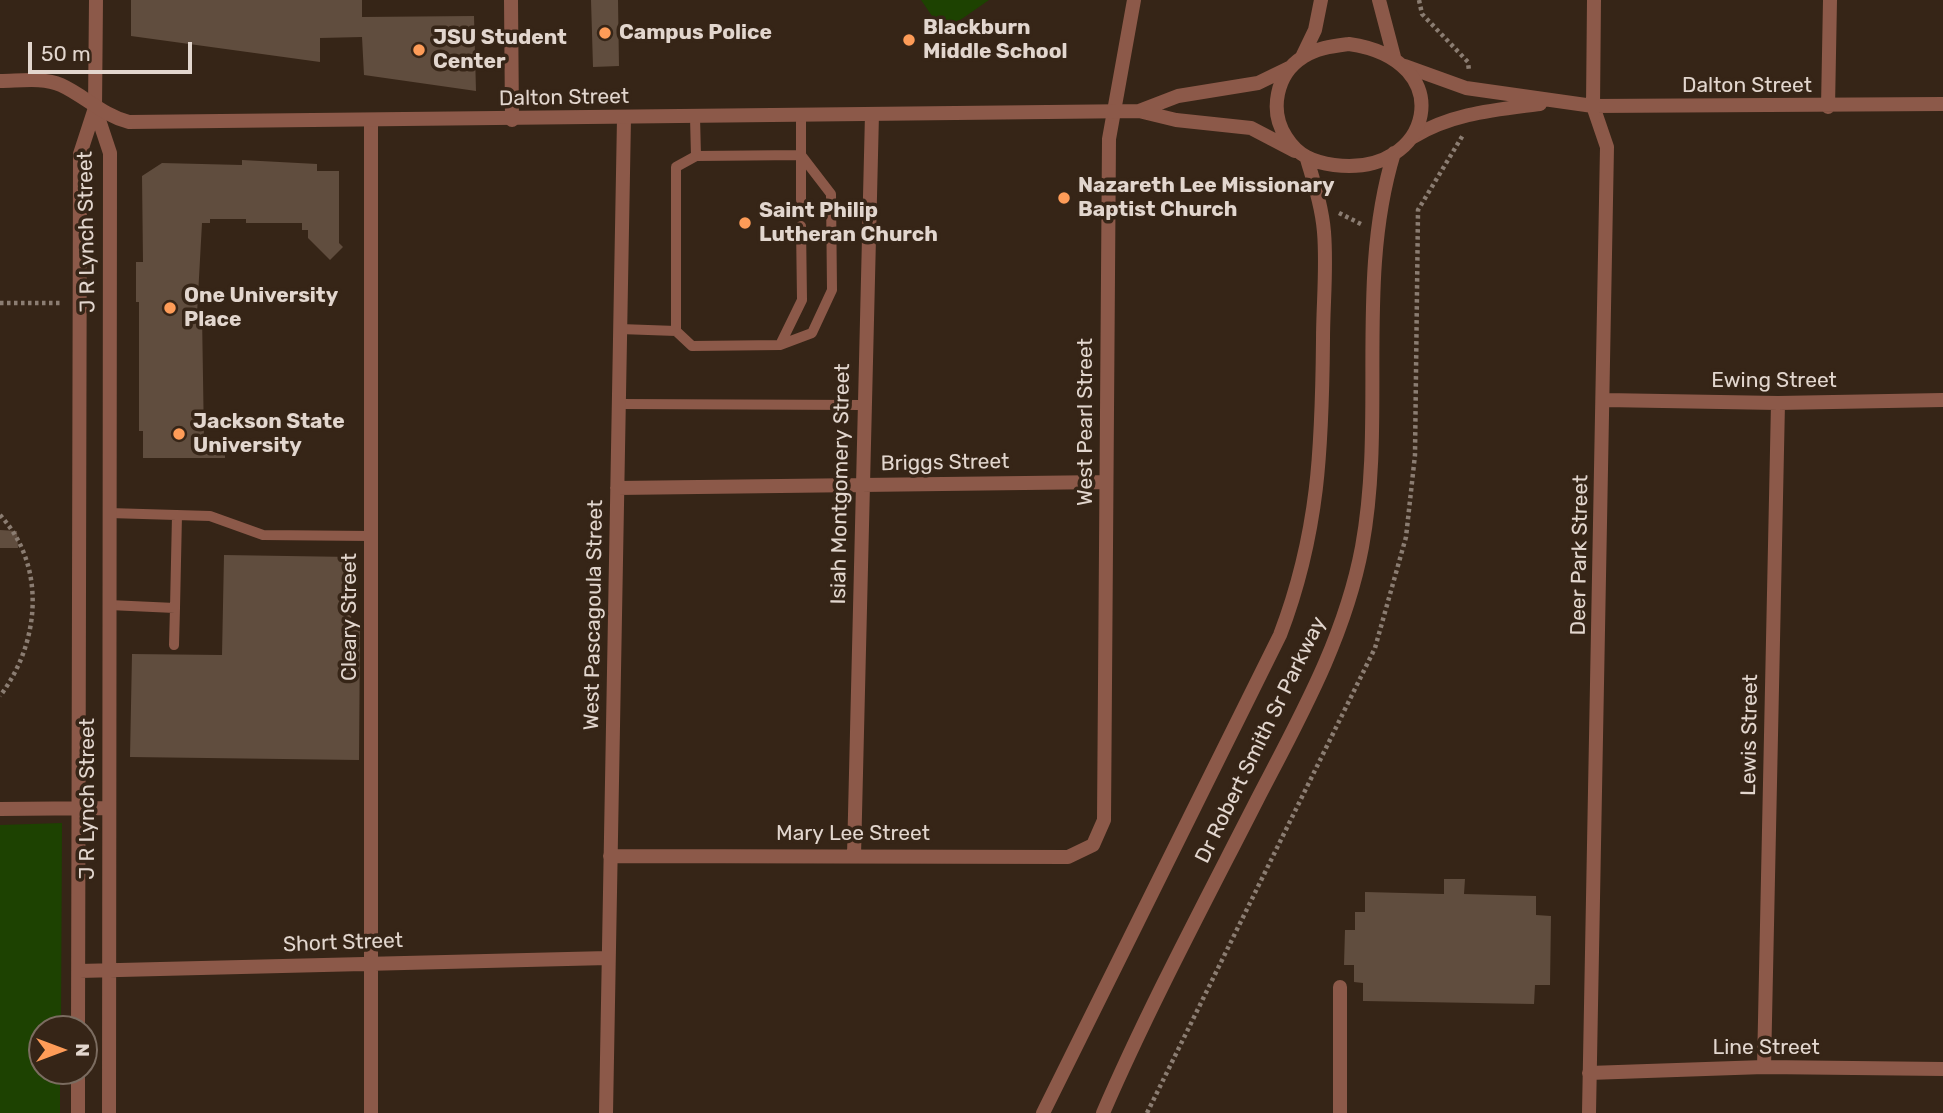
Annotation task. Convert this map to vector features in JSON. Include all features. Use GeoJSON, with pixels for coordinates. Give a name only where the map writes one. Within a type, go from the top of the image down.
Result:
{"type":"FeatureCollection","features":[{"type":"Feature","properties":{"kind":"street"},"geometry":{"type":"LineString","coordinates":[[95,108],[96,0]]}},
{"type":"Feature","properties":{"kind":"street"},"geometry":{"type":"LineString","coordinates":[[511,0],[512,120]]}},
{"type":"Feature","properties":{"kind":"street","name":"West Pearl Street"},"geometry":{"type":"LineString","coordinates":[[1093,845],[1104,820],[1109,138],[1134,0]]}},
{"type":"Feature","properties":{"kind":"street"},"geometry":{"type":"LineString","coordinates":[[1321,0],[1315,30],[1280,86],[1276,105],[1278,122],[1301,155],[1341,166],[1362,166],[1394,153],[1413,137],[1419,123],[1421,101],[1418,86],[1400,61],[1379,0]]}},
{"type":"Feature","properties":{"kind":"street","name":"Deer Park Street"},"geometry":{"type":"LineString","coordinates":[[1588,1113],[1605,400],[1608,147],[1593,106],[1594,0]]}},
{"type":"Feature","properties":{"kind":"street"},"geometry":{"type":"LineString","coordinates":[[1828,107],[1830,0]]}},
{"type":"Feature","properties":{"kind":"street"},"geometry":{"type":"LineString","coordinates":[[1297,62],[1315,51],[1349,44],[1400,61]]}},
{"type":"Feature","properties":{"kind":"street","name":"Dalton Street"},"geometry":{"type":"LineString","coordinates":[[1400,61],[1465,88],[1593,106],[1828,107],[1943,104]]}},
{"type":"Feature","properties":{"kind":"street","name":"Dalton Street"},"geometry":{"type":"LineString","coordinates":[[1139,111],[1178,96],[1258,83],[1297,62]]}},
{"type":"Feature","properties":{"kind":"street","name":"Dalton Street"},"geometry":{"type":"LineString","coordinates":[[0,80],[40,81],[60,85],[111,117],[129,122],[512,120],[1139,111],[1176,120],[1251,128],[1301,155]]}},
{"type":"Feature","properties":{"kind":"street","name":"Dalton Street"},"geometry":{"type":"LineString","coordinates":[[1413,137],[1432,126],[1463,115],[1552,102]]}},
{"type":"Feature","properties":{"kind":"street","name":"J R Lynch Street"},"geometry":{"type":"LineString","coordinates":[[95,108],[110,153],[109,1113]]}},
{"type":"Feature","properties":{"kind":"street","name":"J R Lynch Street"},"geometry":{"type":"LineString","coordinates":[[78,1015],[80,154],[95,108]]}},
{"type":"Feature","properties":{"kind":"street","name":"Isiah Montgomery Street"},"geometry":{"type":"LineString","coordinates":[[854,855],[872,114]]}},
{"type":"Feature","properties":{"kind":"street","name":"West Pascagoula Street"},"geometry":{"type":"LineString","coordinates":[[606,1113],[624,118]]}},
{"type":"Feature","properties":{"kind":"street","name":"Cleary Street"},"geometry":{"type":"LineString","coordinates":[[371,121],[371,1113]]}},
{"type":"Feature","properties":{"kind":"street","name":"Dr Robert Smith Sr Parkway"},"geometry":{"type":"LineString","coordinates":[[1103,1113],[1307,703],[1341,624],[1362,548],[1369,491],[1377,223],[1394,153]]}},
{"type":"Feature","properties":{"kind":"street","name":"Dr Robert Smith Sr Parkway"},"geometry":{"type":"LineString","coordinates":[[1043,1113],[1280,635],[1299,584],[1311,532],[1320,469],[1324,234],[1301,155]]}},
{"type":"Feature","properties":{"kind":"street","name":"Ewing Street"},"geometry":{"type":"LineString","coordinates":[[1605,400],[1778,403],[1943,400]]}},
{"type":"Feature","properties":{"kind":"street","name":"Lewis Street"},"geometry":{"type":"LineString","coordinates":[[1765,1067],[1778,403]]}},
{"type":"Feature","properties":{"kind":"street","name":"Briggs Street"},"geometry":{"type":"LineString","coordinates":[[617,488],[1106,482]]}},
{"type":"Feature","properties":{"kind":"street"},"geometry":{"type":"LineString","coordinates":[[0,809],[109,808]]}},
{"type":"Feature","properties":{"kind":"street","name":"Mary Lee Street"},"geometry":{"type":"LineString","coordinates":[[610,856],[1068,857],[1093,845]]}},
{"type":"Feature","properties":{"kind":"street","name":"Short Street"},"geometry":{"type":"LineString","coordinates":[[79,971],[608,958]]}},
{"type":"Feature","properties":{"kind":"street"},"geometry":{"type":"LineString","coordinates":[[1340,987],[1340,1113]]}},
{"type":"Feature","properties":{"kind":"street","name":"Line Street"},"geometry":{"type":"LineString","coordinates":[[1589,1073],[1765,1067],[1943,1069]]}},
{"type":"Feature","properties":{"kind":"street"},"geometry":{"type":"LineString","coordinates":[[78,1085],[78,1113]]}},
{"type":"Feature","properties":{"kind":"lane"},"geometry":{"type":"LineString","coordinates":[[801,115],[801,200]]}},
{"type":"Feature","properties":{"kind":"lane"},"geometry":{"type":"LineString","coordinates":[[695,117],[696,156]]}},
{"type":"Feature","properties":{"kind":"lane"},"geometry":{"type":"LineString","coordinates":[[676,331],[676,167],[696,156],[801,155]]}},
{"type":"Feature","properties":{"kind":"lane"},"geometry":{"type":"LineString","coordinates":[[620,329],[676,331],[692,345],[780,345],[812,333],[832,290],[831,194],[801,155]]}},
{"type":"Feature","properties":{"kind":"lane"},"geometry":{"type":"LineString","coordinates":[[780,345],[802,300],[801,226]]}},
{"type":"Feature","properties":{"kind":"lane"},"geometry":{"type":"LineString","coordinates":[[619,404],[863,405]]}},
{"type":"Feature","properties":{"kind":"lane"},"geometry":{"type":"LineString","coordinates":[[109,513],[210,516],[263,535],[371,536]]}},
{"type":"Feature","properties":{"kind":"lane"},"geometry":{"type":"LineString","coordinates":[[174,645],[177,515]]}},
{"type":"Feature","properties":{"kind":"lane"},"geometry":{"type":"LineString","coordinates":[[109,605],[175,608]]}},
{"type":"Feature","properties":{"kind":"path"},"geometry":{"type":"LineString","coordinates":[[1419,0],[1422,14],[1463,56],[1469,69]]}},
{"type":"Feature","properties":{"kind":"path"},"geometry":{"type":"LineString","coordinates":[[1338,213],[1361,224]]}},
{"type":"Feature","properties":{"kind":"path"},"geometry":{"type":"LineString","coordinates":[[0,303],[62,303]]}},
{"type":"Feature","properties":{"kind":"path"},"geometry":{"type":"LineString","coordinates":[[0,515],[25,558],[33,600],[28,642],[21,663],[0,696]]}},
{"type":"Feature","properties":{"kind":"green space"},"geometry":{"type":"Polygon","coordinates":[[[921,0],[989,0],[943,32],[921,0]]]}},
{"type":"Feature","properties":{"kind":"green space"},"geometry":{"type":"Polygon","coordinates":[[[62,823],[61,1015],[28,1015],[28,1085],[60,1085],[60,1113],[0,1113],[0,825],[62,823]]]}},
{"type":"Feature","properties":{"kind":"building","name":"JSU Student Center"},"geometry":{"type":"Polygon","coordinates":[[[131,0],[362,0],[362,17],[474,16],[476,91],[364,75],[362,37],[320,38],[320,62],[131,36],[131,0]]]}},
{"type":"Feature","properties":{"kind":"building","name":"Campus Police"},"geometry":{"type":"Polygon","coordinates":[[[591,0],[618,0],[619,66],[593,67],[591,0]]]}},
{"type":"Feature","properties":{"kind":"building","name":"One University Place"},"geometry":{"type":"Polygon","coordinates":[[[242,160],[317,164],[317,171],[339,171],[339,243],[343,247],[330,260],[308,238],[308,230],[302,230],[302,223],[246,223],[246,219],[210,219],[210,223],[202,223],[197,314],[202,314],[204,441],[225,441],[225,458],[143,458],[143,431],[139,431],[139,302],[136,302],[136,262],[143,262],[142,176],[162,163],[242,165],[242,160]]]}},
{"type":"Feature","properties":{"kind":"building"},"geometry":{"type":"Polygon","coordinates":[[[0,530],[17,531],[18,548],[0,548],[0,530]]]}},
{"type":"Feature","properties":{"kind":"building"},"geometry":{"type":"Polygon","coordinates":[[[224,555],[352,557],[351,628],[360,628],[359,760],[130,757],[132,654],[222,655],[224,555]]]}},
{"type":"Feature","properties":{"kind":"building"},"geometry":{"type":"Polygon","coordinates":[[[1444,879],[1465,879],[1464,894],[1536,896],[1536,915],[1551,916],[1550,985],[1535,985],[1534,1004],[1363,1001],[1363,983],[1354,982],[1354,965],[1344,965],[1345,930],[1355,930],[1355,912],[1365,912],[1365,892],[1444,894],[1444,879]]]}},
{"type":"Feature","properties":{"kind":"place","name":"Campus Police"},"geometry":{"type":"Point","coordinates":[605,33]}},
{"type":"Feature","properties":{"kind":"place","name":"Blackburn Middle School"},"geometry":{"type":"Point","coordinates":[909,40]}},
{"type":"Feature","properties":{"kind":"place","name":"JSU Student Center"},"geometry":{"type":"Point","coordinates":[419,50]}},
{"type":"Feature","properties":{"kind":"place","name":"Nazareth Lee Missionary Baptist Church"},"geometry":{"type":"Point","coordinates":[1064,198]}},
{"type":"Feature","properties":{"kind":"place","name":"Saint Philip Lutheran Church"},"geometry":{"type":"Point","coordinates":[745,223]}},
{"type":"Feature","properties":{"kind":"place","name":"One University Place"},"geometry":{"type":"Point","coordinates":[170,308]}},
{"type":"Feature","properties":{"kind":"place","name":"Jackson State University"},"geometry":{"type":"Point","coordinates":[179,434]}}]}
